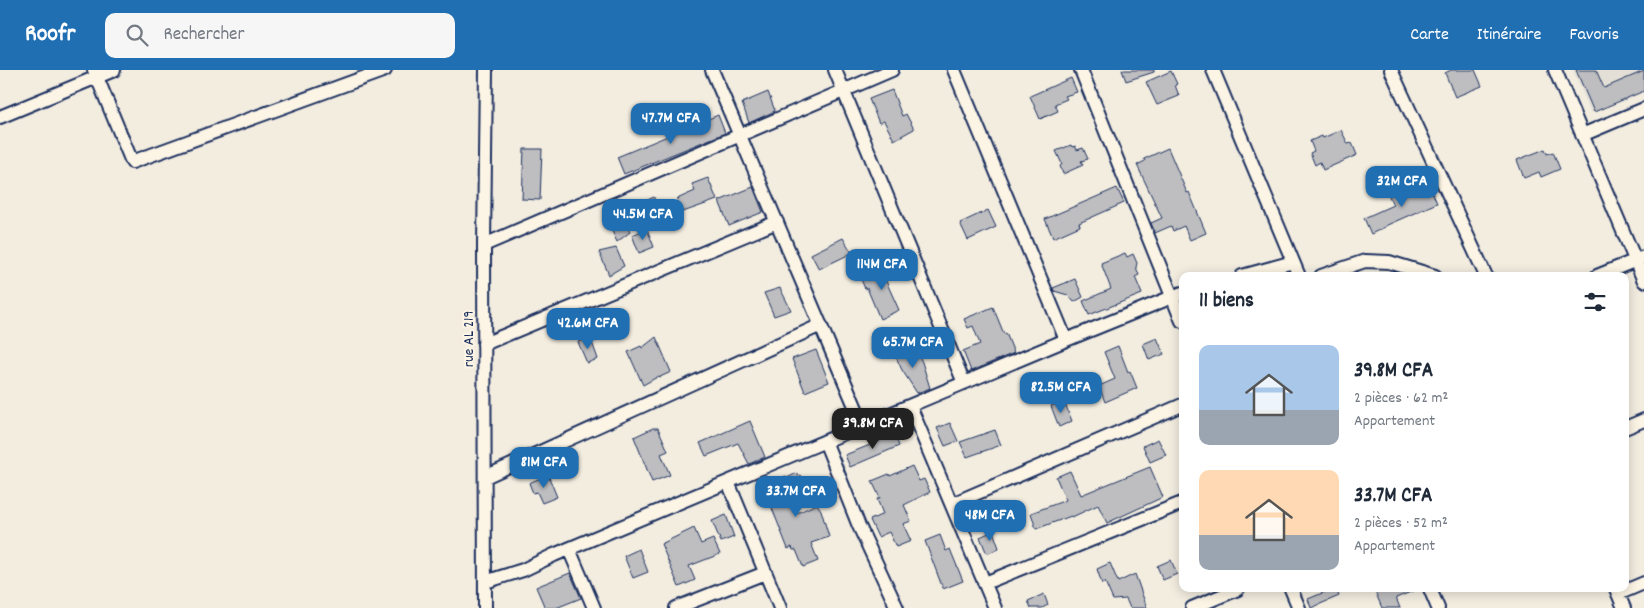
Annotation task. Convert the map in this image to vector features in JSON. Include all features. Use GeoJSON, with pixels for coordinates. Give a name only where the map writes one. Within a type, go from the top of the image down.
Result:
{"type":"FeatureCollection","features":[{"type":"Feature","properties":{"kind":"street"},"geometry":{"type":"LineString","coordinates":[[0,117],[96,74],[114,70]]}},
{"type":"Feature","properties":{"kind":"street"},"geometry":{"type":"LineString","coordinates":[[96,74],[132,162],[385,70]]}},
{"type":"Feature","properties":{"kind":"street","name":"rue AL 219"},"geometry":{"type":"LineString","coordinates":[[485,608],[484,245],[486,70]]}},
{"type":"Feature","properties":{"kind":"street"},"geometry":{"type":"LineString","coordinates":[[712,70],[864,425]]}},
{"type":"Feature","properties":{"kind":"street"},"geometry":{"type":"LineString","coordinates":[[835,70],[964,383]]}},
{"type":"Feature","properties":{"kind":"street"},"geometry":{"type":"LineString","coordinates":[[484,245],[892,70]]}},
{"type":"Feature","properties":{"kind":"street"},"geometry":{"type":"LineString","coordinates":[[954,70],[1066,340]]}},
{"type":"Feature","properties":{"kind":"street"},"geometry":{"type":"LineString","coordinates":[[485,582],[523,570],[825,441],[1178,295],[1082,70]]}},
{"type":"Feature","properties":{"kind":"street"},"geometry":{"type":"LineString","coordinates":[[1213,70],[1297,272]]}},
{"type":"Feature","properties":{"kind":"street"},"geometry":{"type":"LineString","coordinates":[[1391,70],[1484,272]]}},
{"type":"Feature","properties":{"kind":"street"},"geometry":{"type":"LineString","coordinates":[[1554,70],[1640,259],[1644,281]]}},
{"type":"Feature","properties":{"kind":"street"},"geometry":{"type":"LineString","coordinates":[[1582,135],[1644,109]]}},
{"type":"Feature","properties":{"kind":"street"},"geometry":{"type":"LineString","coordinates":[[484,344],[777,222]]}},
{"type":"Feature","properties":{"kind":"street"},"geometry":{"type":"LineString","coordinates":[[1608,272],[1640,259]]}},
{"type":"Feature","properties":{"kind":"street"},"geometry":{"type":"LineString","coordinates":[[1332,272],[1365,261],[1389,262],[1422,272]]}},
{"type":"Feature","properties":{"kind":"street"},"geometry":{"type":"LineString","coordinates":[[1257,272],[1293,262]]}},
{"type":"Feature","properties":{"kind":"street"},"geometry":{"type":"LineString","coordinates":[[485,477],[821,325]]}},
{"type":"Feature","properties":{"kind":"street"},"geometry":{"type":"LineString","coordinates":[[952,504],[1179,405]]}},
{"type":"Feature","properties":{"kind":"street"},"geometry":{"type":"LineString","coordinates":[[910,406],[996,608]]}},
{"type":"Feature","properties":{"kind":"street"},"geometry":{"type":"LineString","coordinates":[[1629,426],[1644,420]]}},
{"type":"Feature","properties":{"kind":"street"},"geometry":{"type":"LineString","coordinates":[[825,441],[859,526],[897,608]]}},
{"type":"Feature","properties":{"kind":"street"},"geometry":{"type":"LineString","coordinates":[[728,482],[780,608]]}},
{"type":"Feature","properties":{"kind":"street"},"geometry":{"type":"LineString","coordinates":[[985,583],[1179,504]]}},
{"type":"Feature","properties":{"kind":"street"},"geometry":{"type":"LineString","coordinates":[[569,549],[594,608]]}},
{"type":"Feature","properties":{"kind":"street"},"geometry":{"type":"LineString","coordinates":[[676,608],[765,573]]}},
{"type":"Feature","properties":{"kind":"street"},"geometry":{"type":"LineString","coordinates":[[1629,587],[1644,583]]}},
{"type":"Feature","properties":{"kind":"street"},"geometry":{"type":"LineString","coordinates":[[1192,608],[1231,592]]}},
{"type":"Feature","properties":{"kind":"street"},"geometry":{"type":"LineString","coordinates":[[1291,592],[1299,608]]}},
{"type":"Feature","properties":{"kind":"street"},"geometry":{"type":"LineString","coordinates":[[1431,592],[1438,608]]}},
{"type":"Feature","properties":{"kind":"street"},"geometry":{"type":"LineString","coordinates":[[1617,592],[1624,608]]}},
{"type":"Feature","properties":{"kind":"shaded area"},"geometry":{"type":"Polygon","coordinates":[[[1573,70],[1644,70],[1644,91],[1591,113],[1573,70]]]}},
{"type":"Feature","properties":{"kind":"building"},"geometry":{"type":"Polygon","coordinates":[[[1122,70],[1154,70],[1154,72],[1126,81],[1122,70]]]}},
{"type":"Feature","properties":{"kind":"building"},"geometry":{"type":"Polygon","coordinates":[[[1451,70],[1475,70],[1482,86],[1455,97],[1445,73],[1451,70]]]}},
{"type":"Feature","properties":{"kind":"building"},"geometry":{"type":"Polygon","coordinates":[[[1576,70],[1596,70],[1604,88],[1644,71],[1644,91],[1594,112],[1576,70]]]}},
{"type":"Feature","properties":{"kind":"building"},"geometry":{"type":"Polygon","coordinates":[[[1171,71],[1177,84],[1175,85],[1179,96],[1157,105],[1146,82],[1171,71]]]}},
{"type":"Feature","properties":{"kind":"building"},"geometry":{"type":"Polygon","coordinates":[[[1071,78],[1077,92],[1065,96],[1067,99],[1055,104],[1058,111],[1040,119],[1030,96],[1071,78]]]}},
{"type":"Feature","properties":{"kind":"building"},"geometry":{"type":"Polygon","coordinates":[[[892,90],[902,116],[906,114],[914,129],[894,140],[884,121],[879,123],[869,99],[892,90]]]}},
{"type":"Feature","properties":{"kind":"building"},"geometry":{"type":"Polygon","coordinates":[[[768,92],[775,111],[749,123],[742,103],[768,92]]]}},
{"type":"Feature","properties":{"kind":"building"},"geometry":{"type":"Polygon","coordinates":[[[718,115],[725,133],[624,174],[617,157],[718,115]]]}},
{"type":"Feature","properties":{"kind":"building"},"geometry":{"type":"Polygon","coordinates":[[[1341,130],[1348,144],[1352,143],[1357,155],[1323,170],[1320,162],[1315,165],[1310,153],[1314,151],[1310,141],[1322,136],[1323,138],[1341,130]]]}},
{"type":"Feature","properties":{"kind":"building"},"geometry":{"type":"Polygon","coordinates":[[[1071,145],[1072,147],[1075,146],[1077,150],[1083,148],[1088,159],[1081,161],[1083,165],[1063,174],[1060,166],[1062,164],[1056,151],[1071,145]]]}},
{"type":"Feature","properties":{"kind":"building"},"geometry":{"type":"Polygon","coordinates":[[[1168,148],[1206,233],[1190,240],[1184,226],[1173,231],[1171,226],[1155,233],[1151,223],[1162,218],[1137,165],[1145,161],[1144,159],[1168,148]]]}},
{"type":"Feature","properties":{"kind":"building"},"geometry":{"type":"Polygon","coordinates":[[[524,149],[542,149],[540,200],[522,199],[524,149]]]}},
{"type":"Feature","properties":{"kind":"building"},"geometry":{"type":"Polygon","coordinates":[[[1545,149],[1547,154],[1553,152],[1560,169],[1541,177],[1539,172],[1524,178],[1517,160],[1545,149]]]}},
{"type":"Feature","properties":{"kind":"building"},"geometry":{"type":"Polygon","coordinates":[[[708,178],[717,200],[683,212],[677,199],[695,191],[692,184],[708,178]]]}},
{"type":"Feature","properties":{"kind":"building"},"geometry":{"type":"Polygon","coordinates":[[[1428,183],[1437,203],[1371,234],[1364,218],[1393,205],[1389,196],[1398,192],[1400,196],[1428,183]]]}},
{"type":"Feature","properties":{"kind":"building"},"geometry":{"type":"Polygon","coordinates":[[[753,187],[763,212],[729,226],[719,201],[753,187]]]}},
{"type":"Feature","properties":{"kind":"building"},"geometry":{"type":"Polygon","coordinates":[[[1117,188],[1124,203],[1079,223],[1080,226],[1053,238],[1045,219],[1117,188]]]}},
{"type":"Feature","properties":{"kind":"building"},"geometry":{"type":"Polygon","coordinates":[[[654,197],[658,221],[650,224],[639,204],[654,197]]]}},
{"type":"Feature","properties":{"kind":"building"},"geometry":{"type":"Polygon","coordinates":[[[618,207],[630,232],[617,242],[606,218],[618,207]]]}},
{"type":"Feature","properties":{"kind":"building"},"geometry":{"type":"Polygon","coordinates":[[[988,210],[996,227],[968,240],[960,223],[988,210]]]}},
{"type":"Feature","properties":{"kind":"building"},"geometry":{"type":"Polygon","coordinates":[[[647,229],[654,247],[639,253],[632,235],[647,229]]]}},
{"type":"Feature","properties":{"kind":"building"},"geometry":{"type":"Polygon","coordinates":[[[843,238],[852,253],[819,269],[811,254],[843,238]]]}},
{"type":"Feature","properties":{"kind":"building"},"geometry":{"type":"Polygon","coordinates":[[[616,248],[624,266],[609,275],[599,252],[616,248]]]}},
{"type":"Feature","properties":{"kind":"building"},"geometry":{"type":"Polygon","coordinates":[[[1125,253],[1127,257],[1133,254],[1137,263],[1136,267],[1139,275],[1135,277],[1142,294],[1089,315],[1083,301],[1111,289],[1101,263],[1125,253]]]}},
{"type":"Feature","properties":{"kind":"building"},"geometry":{"type":"Polygon","coordinates":[[[896,263],[900,273],[885,279],[899,310],[880,319],[867,288],[865,289],[861,279],[896,263]]]}},
{"type":"Feature","properties":{"kind":"building"},"geometry":{"type":"Polygon","coordinates":[[[1075,279],[1083,297],[1074,302],[1068,295],[1054,291],[1053,288],[1075,279]]]}},
{"type":"Feature","properties":{"kind":"building"},"geometry":{"type":"Polygon","coordinates":[[[780,288],[791,310],[774,316],[764,293],[780,288]]]}},
{"type":"Feature","properties":{"kind":"building"},"geometry":{"type":"Polygon","coordinates":[[[993,307],[1014,353],[971,371],[963,351],[980,344],[973,326],[968,328],[964,319],[993,307]]]}},
{"type":"Feature","properties":{"kind":"building"},"geometry":{"type":"Polygon","coordinates":[[[590,337],[598,359],[587,363],[578,342],[590,337]]]}},
{"type":"Feature","properties":{"kind":"building"},"geometry":{"type":"Polygon","coordinates":[[[656,337],[671,372],[643,385],[628,352],[641,346],[642,348],[656,337]]]}},
{"type":"Feature","properties":{"kind":"building"},"geometry":{"type":"Polygon","coordinates":[[[1157,338],[1164,354],[1149,360],[1143,344],[1157,338]]]}},
{"type":"Feature","properties":{"kind":"building"},"geometry":{"type":"Polygon","coordinates":[[[914,346],[922,362],[930,388],[917,393],[902,370],[894,353],[914,346]]]}},
{"type":"Feature","properties":{"kind":"building"},"geometry":{"type":"Polygon","coordinates":[[[1118,346],[1128,372],[1130,371],[1137,388],[1105,402],[1099,386],[1115,379],[1104,352],[1118,346]]]}},
{"type":"Feature","properties":{"kind":"building"},"geometry":{"type":"Polygon","coordinates":[[[816,350],[829,382],[805,392],[792,359],[816,350]]]}},
{"type":"Feature","properties":{"kind":"building"},"geometry":{"type":"Polygon","coordinates":[[[1064,401],[1072,421],[1059,427],[1051,406],[1064,401]]]}},
{"type":"Feature","properties":{"kind":"building"},"geometry":{"type":"Polygon","coordinates":[[[750,421],[765,457],[749,464],[738,443],[706,456],[700,443],[750,421]]]}},
{"type":"Feature","properties":{"kind":"building"},"geometry":{"type":"Polygon","coordinates":[[[950,423],[958,441],[945,446],[937,428],[950,423]]]}},
{"type":"Feature","properties":{"kind":"building"},"geometry":{"type":"Polygon","coordinates":[[[653,428],[658,428],[668,451],[661,454],[670,475],[652,482],[634,437],[653,428]]]}},
{"type":"Feature","properties":{"kind":"building"},"geometry":{"type":"Polygon","coordinates":[[[995,430],[1001,445],[967,457],[960,442],[995,430]]]}},
{"type":"Feature","properties":{"kind":"building"},"geometry":{"type":"Polygon","coordinates":[[[894,433],[899,446],[850,467],[845,455],[880,441],[879,439],[894,433]]]}},
{"type":"Feature","properties":{"kind":"building"},"geometry":{"type":"Polygon","coordinates":[[[1158,439],[1166,455],[1150,462],[1143,446],[1158,439]]]}},
{"type":"Feature","properties":{"kind":"building"},"geometry":{"type":"Polygon","coordinates":[[[912,466],[919,481],[924,479],[930,492],[904,505],[911,521],[903,524],[911,541],[896,547],[889,532],[878,537],[870,520],[883,514],[877,499],[880,498],[872,481],[889,474],[890,476],[912,466]]]}},
{"type":"Feature","properties":{"kind":"building"},"geometry":{"type":"Polygon","coordinates":[[[1150,467],[1163,497],[1107,523],[1098,505],[1072,517],[1036,529],[1031,513],[1066,500],[1056,477],[1070,471],[1081,495],[1150,467]]]}},
{"type":"Feature","properties":{"kind":"building"},"geometry":{"type":"Polygon","coordinates":[[[797,473],[798,476],[801,475],[806,487],[790,493],[797,513],[817,504],[821,510],[829,537],[811,543],[818,561],[803,567],[796,550],[793,550],[792,547],[788,549],[768,498],[763,500],[759,489],[767,486],[766,484],[797,473]]]}},
{"type":"Feature","properties":{"kind":"building"},"geometry":{"type":"Polygon","coordinates":[[[548,475],[557,497],[542,503],[537,492],[533,493],[529,483],[548,475]]]}},
{"type":"Feature","properties":{"kind":"building"},"geometry":{"type":"Polygon","coordinates":[[[726,515],[734,537],[721,542],[712,521],[726,515]]]}},
{"type":"Feature","properties":{"kind":"building"},"geometry":{"type":"Polygon","coordinates":[[[694,528],[701,544],[713,539],[720,554],[689,566],[695,580],[679,587],[661,544],[694,528]]]}},
{"type":"Feature","properties":{"kind":"building"},"geometry":{"type":"Polygon","coordinates":[[[993,531],[999,548],[987,554],[980,537],[993,531]]]}},
{"type":"Feature","properties":{"kind":"building"},"geometry":{"type":"Polygon","coordinates":[[[940,535],[946,551],[950,549],[963,581],[943,589],[925,541],[940,535]]]}},
{"type":"Feature","properties":{"kind":"building"},"geometry":{"type":"Polygon","coordinates":[[[639,549],[648,572],[633,578],[624,556],[639,549]]]}},
{"type":"Feature","properties":{"kind":"building"},"geometry":{"type":"Polygon","coordinates":[[[1171,560],[1177,574],[1163,580],[1157,566],[1171,560]]]}},
{"type":"Feature","properties":{"kind":"building"},"geometry":{"type":"Polygon","coordinates":[[[1110,563],[1118,582],[1135,574],[1147,608],[1130,608],[1126,599],[1113,600],[1105,582],[1102,584],[1097,569],[1110,563]]]}},
{"type":"Feature","properties":{"kind":"building"},"geometry":{"type":"Polygon","coordinates":[[[570,573],[581,598],[556,608],[545,608],[536,587],[570,573]]]}},
{"type":"Feature","properties":{"kind":"building"},"geometry":{"type":"Polygon","coordinates":[[[1325,592],[1337,592],[1339,596],[1311,608],[1308,599],[1325,592]]]}},
{"type":"Feature","properties":{"kind":"building"},"geometry":{"type":"Polygon","coordinates":[[[1375,592],[1411,592],[1396,598],[1400,608],[1382,608],[1375,592]]]}},
{"type":"Feature","properties":{"kind":"building"},"geometry":{"type":"Polygon","coordinates":[[[1044,594],[1048,605],[1042,608],[1031,608],[1028,601],[1044,594]]]}}]}
